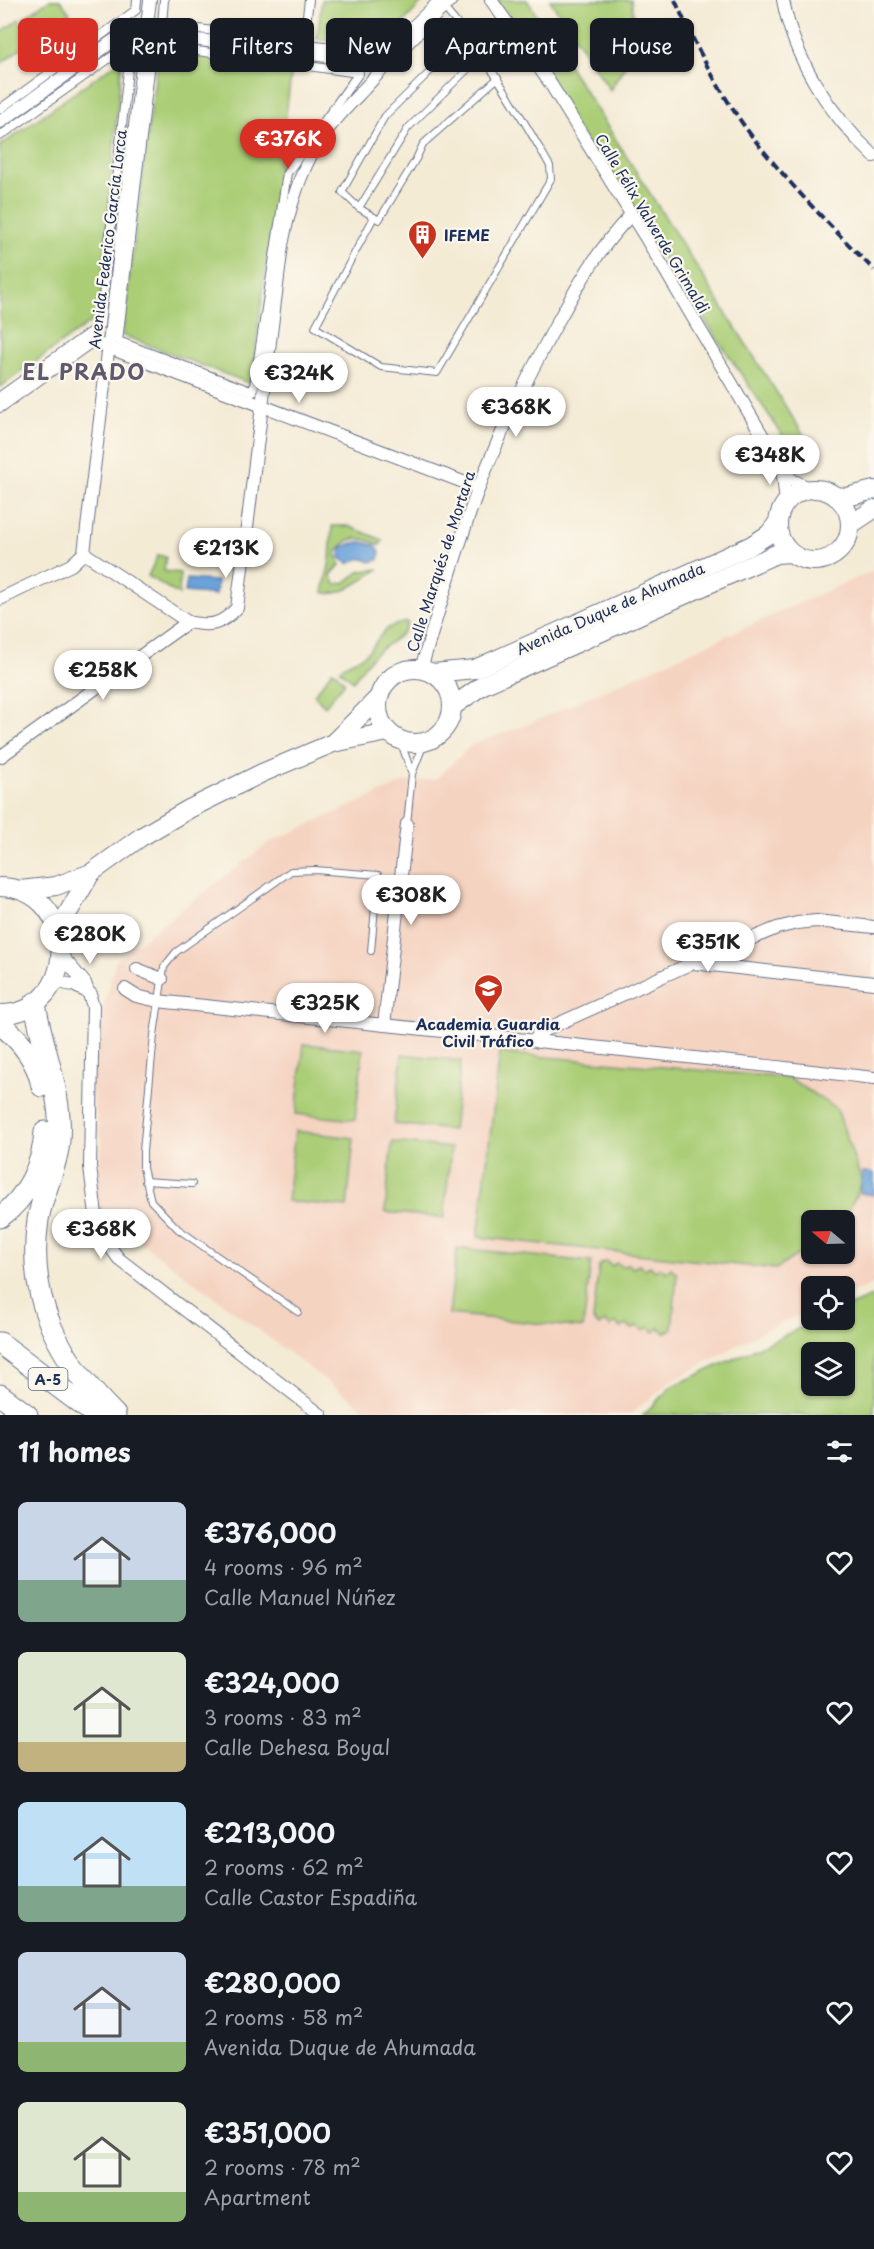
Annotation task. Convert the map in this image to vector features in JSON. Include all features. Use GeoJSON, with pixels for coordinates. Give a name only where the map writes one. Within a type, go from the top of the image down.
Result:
{"type":"FeatureCollection","features":[{"type":"Feature","properties":{"kind":"highway"},"geometry":{"type":"LineString","coordinates":[[35,1003],[38,1028],[53,1076],[60,1111],[59,1143],[38,1219],[35,1260],[41,1301],[54,1336],[79,1376],[115,1415]]}},
{"type":"Feature","properties":{"kind":"highway"},"geometry":{"type":"LineString","coordinates":[[0,1024],[18,1038],[32,1057],[41,1078],[46,1108],[44,1146],[32,1182],[9,1211],[0,1217]]}},
{"type":"Feature","properties":{"kind":"highway","name":"A-5"},"geometry":{"type":"LineString","coordinates":[[0,1342],[96,1415]]}},
{"type":"Feature","properties":{"kind":"highway","name":"A-5"},"geometry":{"type":"LineString","coordinates":[[0,1395],[27,1415]]}},
{"type":"Feature","properties":{"kind":"main road"},"geometry":{"type":"LineString","coordinates":[[812,489],[826,491],[835,496],[846,509],[850,525],[843,547],[830,557],[816,561],[807,561],[791,553],[780,538],[778,522],[786,502],[802,491],[812,489]]}},
{"type":"Feature","properties":{"kind":"main road"},"geometry":{"type":"LineString","coordinates":[[835,496],[847,497],[874,490]]}},
{"type":"Feature","properties":{"kind":"main road"},"geometry":{"type":"LineString","coordinates":[[850,525],[874,509]]}},
{"type":"Feature","properties":{"kind":"main road","name":"Avenida Duque de Ahumada"},"geometry":{"type":"LineString","coordinates":[[427,671],[475,669],[750,546],[769,534],[778,522]]}},
{"type":"Feature","properties":{"kind":"main road","name":"Avenida Duque de Ahumada"},"geometry":{"type":"LineString","coordinates":[[452,707],[483,685],[776,554],[791,553]]}},
{"type":"Feature","properties":{"kind":"main road"},"geometry":{"type":"LineString","coordinates":[[0,887],[20,890],[56,886],[91,873],[141,837],[189,809],[262,773],[333,743],[394,736],[415,743],[431,739],[442,731],[449,721],[452,707],[445,683],[427,671],[406,669],[392,676],[383,685],[378,698],[378,711],[381,722],[394,736]]}},
{"type":"Feature","properties":{"kind":"main road"},"geometry":{"type":"LineString","coordinates":[[333,743],[378,698]]}},
{"type":"Feature","properties":{"kind":"main road"},"geometry":{"type":"LineString","coordinates":[[58,930],[91,873]]}},
{"type":"Feature","properties":{"kind":"main road"},"geometry":{"type":"LineString","coordinates":[[0,1014],[20,1011],[35,1003],[48,990],[58,973],[61,955],[58,930],[50,913],[20,890]]}},
{"type":"Feature","properties":{"kind":"street"},"geometry":{"type":"LineString","coordinates":[[0,109],[136,10],[137,0]]}},
{"type":"Feature","properties":{"kind":"street","name":"Avenida Federico García Lorca"},"geometry":{"type":"LineString","coordinates":[[148,18],[150,0]]}},
{"type":"Feature","properties":{"kind":"street"},"geometry":{"type":"LineString","coordinates":[[164,0],[162,24],[210,34]]}},
{"type":"Feature","properties":{"kind":"street"},"geometry":{"type":"LineString","coordinates":[[307,18],[309,0]]}},
{"type":"Feature","properties":{"kind":"street","name":"Calle Félix Valverde Grimaldi"},"geometry":{"type":"LineString","coordinates":[[491,0],[550,83],[781,467],[792,480],[812,489]]}},
{"type":"Feature","properties":{"kind":"street"},"geometry":{"type":"LineString","coordinates":[[783,0],[798,50],[817,86],[841,122],[874,156]]}},
{"type":"Feature","properties":{"kind":"street"},"geometry":{"type":"LineString","coordinates":[[314,54],[382,54],[444,2]]}},
{"type":"Feature","properties":{"kind":"street"},"geometry":{"type":"LineString","coordinates":[[412,36],[444,2]]}},
{"type":"Feature","properties":{"kind":"street"},"geometry":{"type":"LineString","coordinates":[[0,122],[110,43]]}},
{"type":"Feature","properties":{"kind":"street"},"geometry":{"type":"LineString","coordinates":[[0,136],[131,43],[100,325],[0,396]]}},
{"type":"Feature","properties":{"kind":"street"},"geometry":{"type":"LineString","coordinates":[[153,45],[302,54],[359,73],[286,173],[253,392],[118,341],[153,45]]}},
{"type":"Feature","properties":{"kind":"street","name":"Avenida Federico García Lorca"},"geometry":{"type":"LineString","coordinates":[[84,553],[141,72]]}},
{"type":"Feature","properties":{"kind":"street"},"geometry":{"type":"LineString","coordinates":[[0,599],[71,565],[84,553],[188,622],[204,626],[215,624],[227,619],[237,608],[282,245],[288,215],[297,186],[311,155],[343,109],[377,72]]}},
{"type":"Feature","properties":{"kind":"street","name":"Calle Marqués de Mortara"},"geometry":{"type":"LineString","coordinates":[[427,671],[453,560],[479,488],[513,408],[564,311],[611,235],[631,215]]}},
{"type":"Feature","properties":{"kind":"street"},"geometry":{"type":"LineString","coordinates":[[0,406],[91,341],[479,488]]}},
{"type":"Feature","properties":{"kind":"street","name":"Calle Félix Valverde Grimaldi"},"geometry":{"type":"LineString","coordinates":[[781,467],[786,502]]}},
{"type":"Feature","properties":{"kind":"street"},"geometry":{"type":"LineString","coordinates":[[0,757],[188,622]]}},
{"type":"Feature","properties":{"kind":"street"},"geometry":{"type":"LineString","coordinates":[[384,1025],[407,824]]}},
{"type":"Feature","properties":{"kind":"street"},"geometry":{"type":"LineString","coordinates":[[537,1042],[538,1033],[692,963],[777,928],[797,922],[816,921],[874,927]]}},
{"type":"Feature","properties":{"kind":"street"},"geometry":{"type":"LineString","coordinates":[[61,955],[86,983],[93,1006],[90,1167],[98,1232],[119,1259],[321,1415]]}},
{"type":"Feature","properties":{"kind":"street"},"geometry":{"type":"LineString","coordinates":[[692,963],[874,983]]}},
{"type":"Feature","properties":{"kind":"street"},"geometry":{"type":"LineString","coordinates":[[137,969],[162,979]]}},
{"type":"Feature","properties":{"kind":"street"},"geometry":{"type":"LineString","coordinates":[[53,981],[74,985],[91,994]]}},
{"type":"Feature","properties":{"kind":"street"},"geometry":{"type":"LineString","coordinates":[[125,989],[136,996],[158,1001],[537,1042],[637,1050],[874,1078]]}},
{"type":"Feature","properties":{"kind":"lane"},"geometry":{"type":"LineString","coordinates":[[444,2],[456,18]]}},
{"type":"Feature","properties":{"kind":"lane"},"geometry":{"type":"LineString","coordinates":[[430,72],[385,116],[342,192],[359,208],[380,220],[417,159],[423,144],[498,78]]}},
{"type":"Feature","properties":{"kind":"lane"},"geometry":{"type":"LineString","coordinates":[[359,208],[408,128],[465,72]]}},
{"type":"Feature","properties":{"kind":"lane"},"geometry":{"type":"LineString","coordinates":[[374,217],[315,327],[381,367],[437,373],[551,179],[550,166],[494,72]]}},
{"type":"Feature","properties":{"kind":"lane"},"geometry":{"type":"LineString","coordinates":[[394,736],[412,774]]}},
{"type":"Feature","properties":{"kind":"lane"},"geometry":{"type":"LineString","coordinates":[[407,824],[412,774],[425,741]]}},
{"type":"Feature","properties":{"kind":"lane"},"geometry":{"type":"LineString","coordinates":[[298,1312],[178,1229],[151,1201],[145,1180],[143,1151],[162,979],[167,961],[176,952],[291,871],[315,870],[378,875],[371,951]]}},
{"type":"Feature","properties":{"kind":"lane"},"geometry":{"type":"LineString","coordinates":[[145,1180],[192,1184]]}},
{"type":"Feature","properties":{"kind":"shaded area","name":"Academia Guardia Civil Tráfico"},"geometry":{"type":"Polygon","coordinates":[[[874,570],[874,1284],[855,1292],[855,1276],[801,1276],[801,1314],[770,1327],[671,1382],[629,1415],[372,1415],[91,1205],[102,1144],[87,1067],[116,960],[270,842],[405,782],[436,779],[471,745],[524,726],[874,570]]]}},
{"type":"Feature","properties":{"kind":"green space"},"geometry":{"type":"Polygon","coordinates":[[[49,0],[60,0],[70,13],[63,18],[23,18],[49,0]]]}},
{"type":"Feature","properties":{"kind":"green space"},"geometry":{"type":"Polygon","coordinates":[[[322,0],[424,0],[408,18],[326,18],[326,40],[317,39],[322,0]]]}},
{"type":"Feature","properties":{"kind":"green space"},"geometry":{"type":"Polygon","coordinates":[[[489,0],[527,0],[538,18],[501,18],[489,0]]]}},
{"type":"Feature","properties":{"kind":"green space"},"geometry":{"type":"Polygon","coordinates":[[[550,0],[631,0],[634,18],[590,18],[590,60],[578,42],[578,18],[562,18],[550,0]]]}},
{"type":"Feature","properties":{"kind":"green space"},"geometry":{"type":"Polygon","coordinates":[[[18,20],[18,50],[0,64],[0,33],[18,20]]]}},
{"type":"Feature","properties":{"kind":"green space"},"geometry":{"type":"Polygon","coordinates":[[[198,53],[210,55],[210,72],[291,72],[251,384],[122,335],[156,72],[198,72],[198,53]]]}},
{"type":"Feature","properties":{"kind":"green space"},"geometry":{"type":"Polygon","coordinates":[[[110,68],[110,72],[121,72],[99,316],[0,387],[0,146],[110,68]]]}},
{"type":"Feature","properties":{"kind":"green space"},"geometry":{"type":"Polygon","coordinates":[[[538,72],[573,72],[819,459],[787,442],[538,72]]]}},
{"type":"Feature","properties":{"kind":"green space"},"geometry":{"type":"Polygon","coordinates":[[[598,72],[621,72],[610,90],[598,72]]]}},
{"type":"Feature","properties":{"kind":"green space"},"geometry":{"type":"Polygon","coordinates":[[[332,526],[348,526],[383,540],[380,545],[355,538],[345,542],[336,553],[340,565],[331,575],[335,584],[344,583],[361,571],[379,569],[337,593],[323,592],[330,561],[332,526]]]}},
{"type":"Feature","properties":{"kind":"green space"},"geometry":{"type":"Polygon","coordinates":[[[158,555],[166,557],[164,571],[180,573],[179,595],[148,576],[158,555]]]}},
{"type":"Feature","properties":{"kind":"green space"},"geometry":{"type":"Polygon","coordinates":[[[408,622],[402,633],[371,658],[353,681],[340,670],[367,652],[388,628],[408,622]]]}},
{"type":"Feature","properties":{"kind":"green space"},"geometry":{"type":"Polygon","coordinates":[[[333,670],[345,682],[325,706],[314,695],[333,670]]]}},
{"type":"Feature","properties":{"kind":"green space"},"geometry":{"type":"Polygon","coordinates":[[[304,1044],[363,1050],[355,1120],[296,1114],[304,1044]]]}},
{"type":"Feature","properties":{"kind":"green space"},"geometry":{"type":"Polygon","coordinates":[[[500,1053],[789,1078],[837,1109],[862,1182],[849,1210],[801,1210],[801,1253],[776,1269],[478,1237],[500,1053]]]}},
{"type":"Feature","properties":{"kind":"green space"},"geometry":{"type":"Polygon","coordinates":[[[402,1054],[461,1061],[453,1130],[394,1124],[402,1054]]]}},
{"type":"Feature","properties":{"kind":"green space"},"geometry":{"type":"Polygon","coordinates":[[[295,1131],[354,1138],[347,1207],[287,1201],[295,1131]]]}},
{"type":"Feature","properties":{"kind":"green space"},"geometry":{"type":"Polygon","coordinates":[[[392,1142],[451,1148],[444,1218],[385,1212],[392,1142]]]}},
{"type":"Feature","properties":{"kind":"green space"},"geometry":{"type":"Polygon","coordinates":[[[457,1248],[591,1262],[583,1328],[449,1314],[457,1248]]]}},
{"type":"Feature","properties":{"kind":"green space"},"geometry":{"type":"Polygon","coordinates":[[[606,1261],[611,1266],[617,1263],[622,1267],[628,1264],[633,1268],[639,1265],[644,1269],[650,1266],[655,1271],[660,1267],[666,1272],[671,1268],[677,1274],[672,1329],[665,1333],[660,1328],[654,1332],[649,1327],[643,1331],[638,1326],[632,1329],[627,1325],[621,1328],[616,1323],[610,1327],[605,1322],[599,1326],[593,1320],[599,1266],[606,1261]]]}},
{"type":"Feature","properties":{"kind":"green space"},"geometry":{"type":"Polygon","coordinates":[[[874,1296],[874,1415],[643,1415],[671,1387],[801,1327],[801,1330],[855,1330],[855,1304],[874,1296]]]}},
{"type":"Feature","properties":{"kind":"water"},"geometry":{"type":"Polygon","coordinates":[[[361,542],[375,545],[380,551],[379,560],[370,562],[360,559],[349,564],[340,558],[341,548],[361,542]]]}},
{"type":"Feature","properties":{"kind":"water"},"geometry":{"type":"Polygon","coordinates":[[[187,579],[217,581],[216,595],[185,592],[187,579]]]}},
{"type":"Feature","properties":{"kind":"water"},"geometry":{"type":"Polygon","coordinates":[[[863,1172],[874,1173],[874,1195],[860,1193],[863,1172]]]}},
{"type":"Feature","properties":{"kind":"railway"},"geometry":{"type":"LineString","coordinates":[[675,0],[710,72],[754,139],[797,190],[874,270]]}},
{"type":"Feature","properties":{"kind":"place","name":"IFEME"},"geometry":{"type":"Point","coordinates":[423,260]}},
{"type":"Feature","properties":{"kind":"place","name":"Academia Guardia Civil Tráfico"},"geometry":{"type":"Point","coordinates":[488,1014]}},
{"type":"Feature","properties":{"kind":"district","name":"EL PRADO"},"geometry":{"type":"Point","coordinates":[84,371]}}]}
